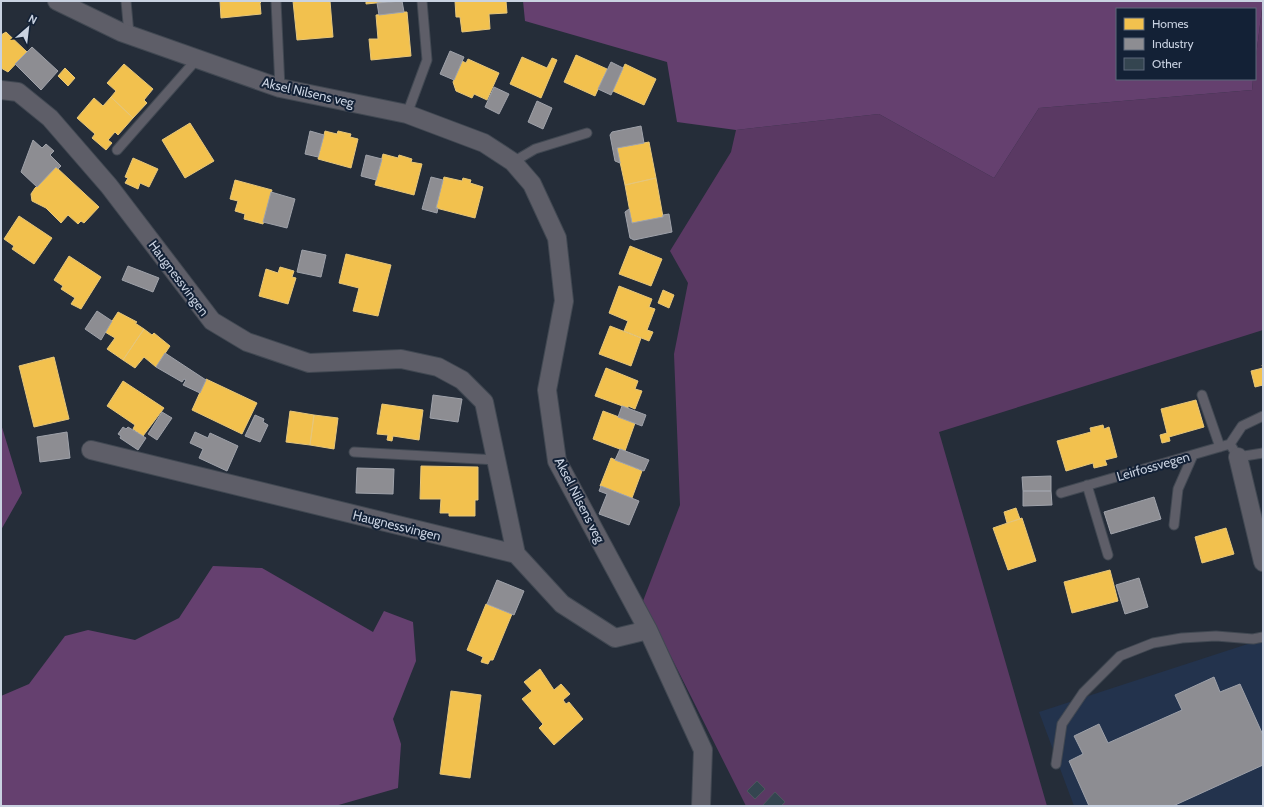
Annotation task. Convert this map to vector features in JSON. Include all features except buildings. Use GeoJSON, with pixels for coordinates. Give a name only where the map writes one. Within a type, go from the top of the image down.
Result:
{"type":"FeatureCollection","features":[{"type":"Feature","properties":{"kind":"street","name":"Aksel Nilsens veg"},"geometry":{"type":"LineString","coordinates":[[57,1],[129,34],[280,88],[407,114],[484,143],[514,162],[532,184],[557,238],[564,301],[546,390],[557,460],[648,630],[703,750],[700,806]]}},
{"type":"Feature","properties":{"kind":"street","name":"Haugnessvingen"},"geometry":{"type":"LineString","coordinates":[[1,90],[18,92],[50,118],[110,186],[212,321],[247,342],[310,363],[401,359],[438,367],[462,380],[484,402],[516,554],[91,450]]}},
{"type":"Feature","properties":{"kind":"street"},"geometry":{"type":"LineString","coordinates":[[1234,450],[1263,562]]}},
{"type":"Feature","properties":{"kind":"street"},"geometry":{"type":"LineString","coordinates":[[516,554],[562,604],[615,638],[648,630]]}},
{"type":"Feature","properties":{"kind":"lane"},"geometry":{"type":"LineString","coordinates":[[126,1],[129,34]]}},
{"type":"Feature","properties":{"kind":"lane"},"geometry":{"type":"LineString","coordinates":[[276,1],[280,88]]}},
{"type":"Feature","properties":{"kind":"lane"},"geometry":{"type":"LineString","coordinates":[[407,114],[427,60],[422,1]]}},
{"type":"Feature","properties":{"kind":"lane"},"geometry":{"type":"LineString","coordinates":[[117,150],[197,59]]}},
{"type":"Feature","properties":{"kind":"lane"},"geometry":{"type":"LineString","coordinates":[[514,162],[535,149],[587,133]]}},
{"type":"Feature","properties":{"kind":"lane"},"geometry":{"type":"LineString","coordinates":[[1202,395],[1220,447]]}},
{"type":"Feature","properties":{"kind":"lane"},"geometry":{"type":"LineString","coordinates":[[1234,450],[1242,426],[1263,416]]}},
{"type":"Feature","properties":{"kind":"lane","name":"Leirfossvegen"},"geometry":{"type":"LineString","coordinates":[[1061,493],[1220,447],[1263,453]]}},
{"type":"Feature","properties":{"kind":"lane"},"geometry":{"type":"LineString","coordinates":[[354,452],[497,460]]}},
{"type":"Feature","properties":{"kind":"lane"},"geometry":{"type":"LineString","coordinates":[[1174,525],[1178,489],[1193,455]]}},
{"type":"Feature","properties":{"kind":"lane"},"geometry":{"type":"LineString","coordinates":[[1087,486],[1108,555]]}},
{"type":"Feature","properties":{"kind":"lane"},"geometry":{"type":"LineString","coordinates":[[1056,764],[1062,724],[1083,693],[1120,656],[1153,643],[1182,638],[1216,636],[1253,639],[1263,638]]}},
{"type":"Feature","properties":{"kind":"shaded area"},"geometry":{"type":"Polygon","coordinates":[[[523,1],[1263,1],[1256,56],[1256,8],[1116,8],[1116,80],[1253,80],[1252,90],[1039,108],[994,178],[879,114],[736,130],[677,122],[667,62],[525,21],[523,1]]]}},
{"type":"Feature","properties":{"kind":"shaded area"},"geometry":{"type":"Polygon","coordinates":[[[1263,1],[1263,330],[939,432],[1047,806],[746,806],[643,601],[680,505],[674,354],[688,283],[670,251],[731,152],[736,130],[879,114],[994,178],[1039,108],[1252,90],[1253,80],[1256,80],[1256,56],[1263,1]]]}},
{"type":"Feature","properties":{"kind":"shaded area"},"geometry":{"type":"Polygon","coordinates":[[[1,424],[22,493],[1,530],[1,424]]]}},
{"type":"Feature","properties":{"kind":"shaded area"},"geometry":{"type":"Polygon","coordinates":[[[213,566],[262,568],[373,632],[384,611],[413,622],[416,661],[393,719],[401,744],[398,788],[335,806],[1,806],[1,696],[29,684],[65,636],[88,630],[135,640],[179,618],[213,566]]]}},
{"type":"Feature","properties":{"kind":"shaded area"},"geometry":{"type":"Polygon","coordinates":[[[1263,639],[1263,806],[1074,806],[1039,712],[1263,639]]]}}]}
